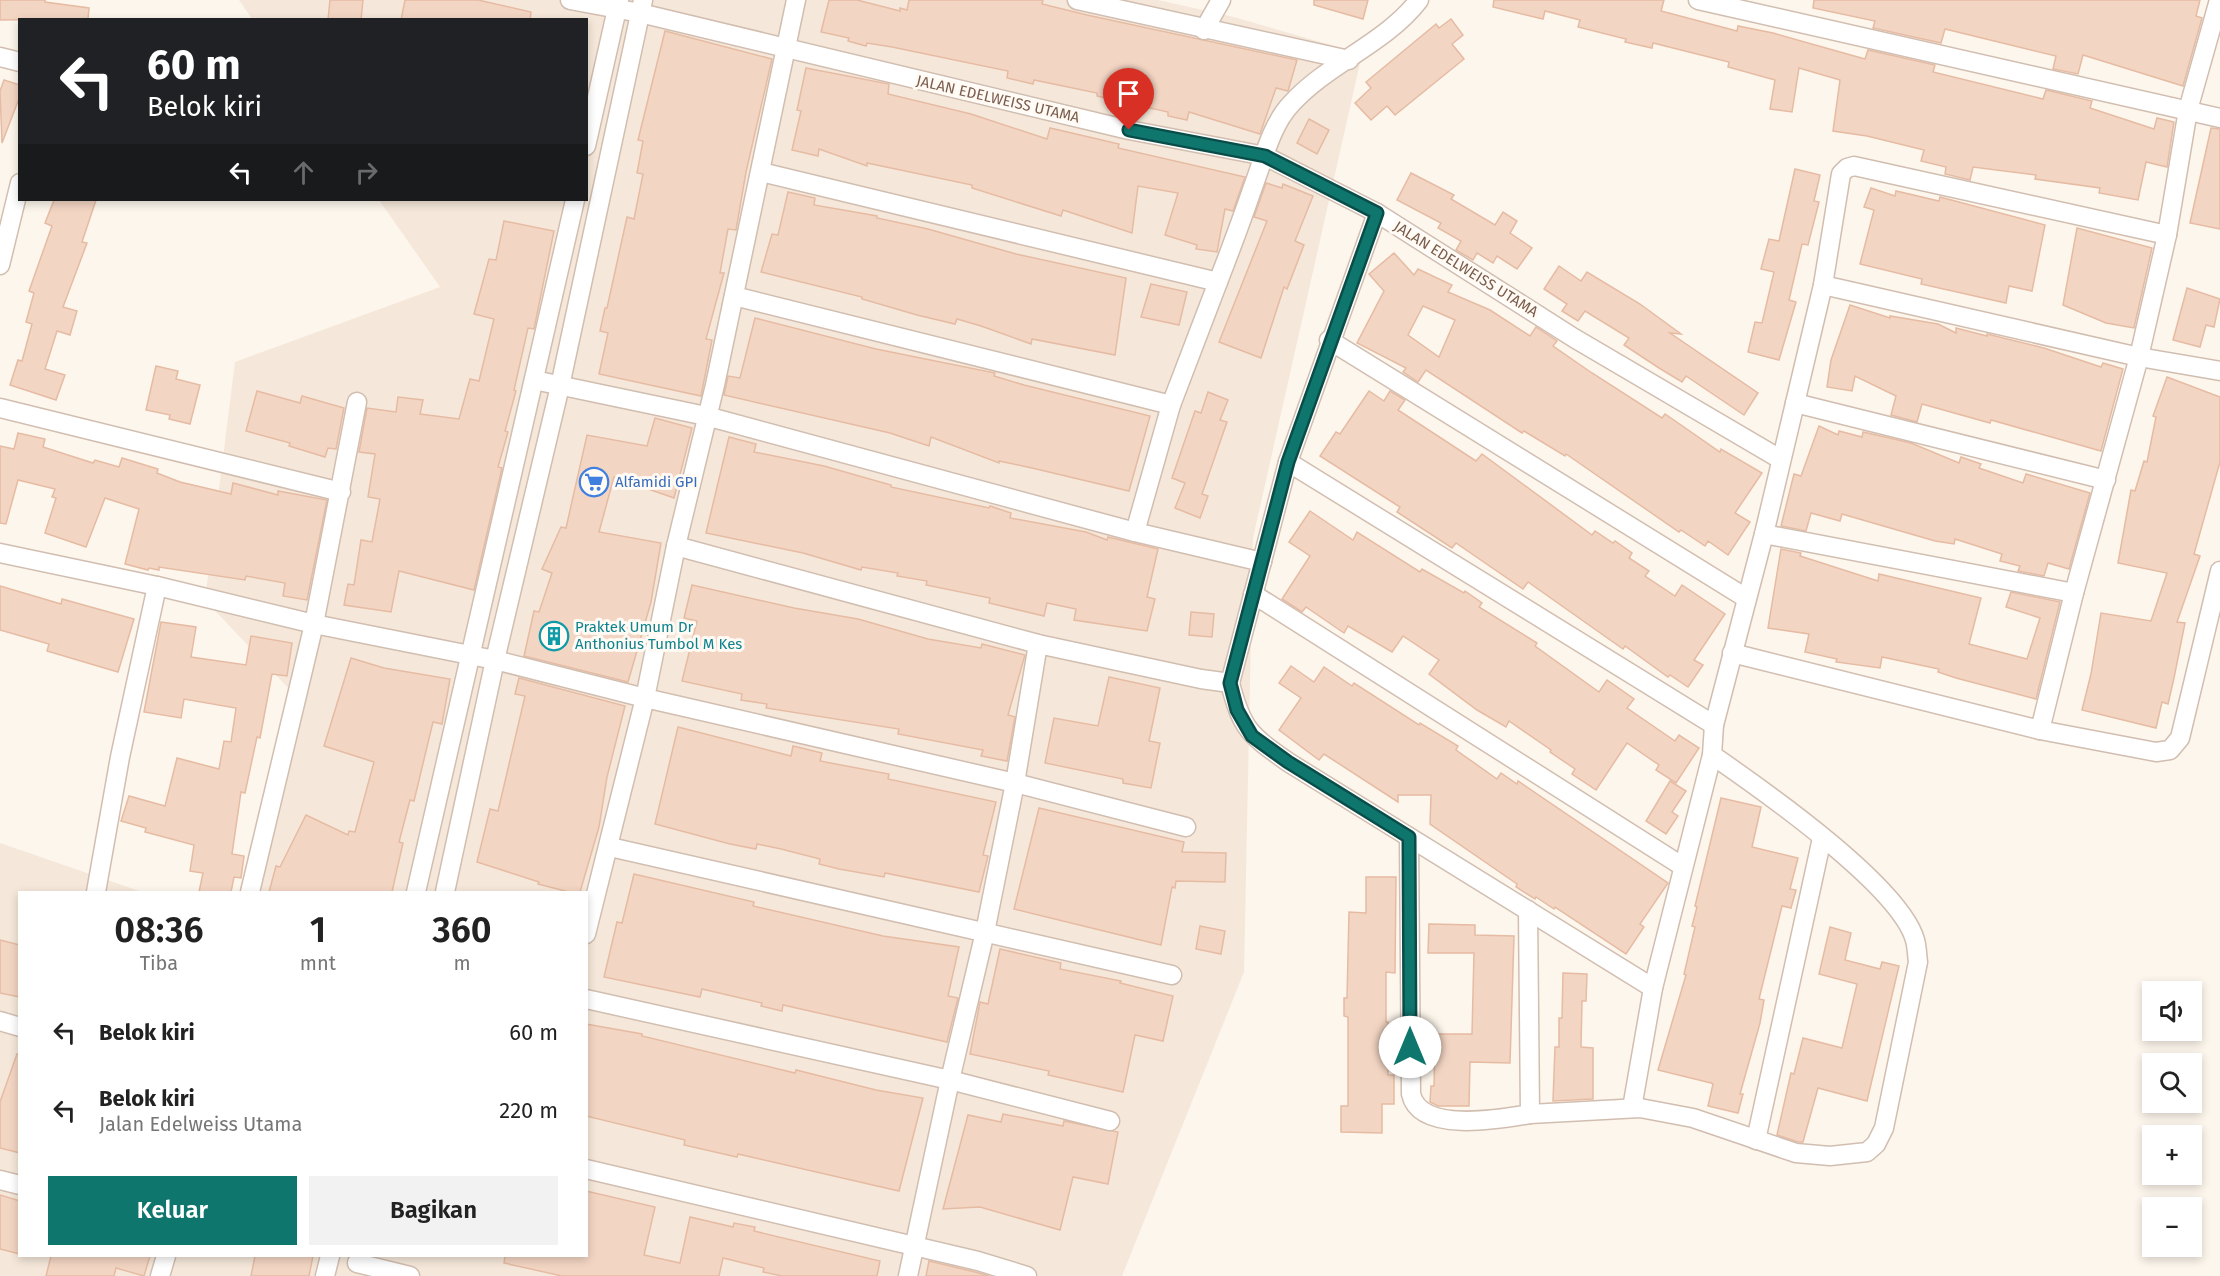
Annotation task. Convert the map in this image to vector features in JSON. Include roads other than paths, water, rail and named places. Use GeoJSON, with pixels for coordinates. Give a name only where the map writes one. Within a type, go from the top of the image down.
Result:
{"type":"FeatureCollection","features":[{"type":"Feature","properties":{"kind":"street","name":"JALAN EDELWEISS UTAMA"},"geometry":{"type":"LineString","coordinates":[[570,0],[642,7],[785,49],[1129,130],[1265,156],[1377,213],[1574,338],[1780,459]]}},
{"type":"Feature","properties":{"kind":"street"},"geometry":{"type":"LineString","coordinates":[[588,927],[610,847],[645,698],[676,546],[761,172],[796,0]]}},
{"type":"Feature","properties":{"kind":"street"},"geometry":{"type":"LineString","coordinates":[[1077,0],[1204,30],[1349,60]]}},
{"type":"Feature","properties":{"kind":"street"},"geometry":{"type":"LineString","coordinates":[[1204,30],[1221,0]]}},
{"type":"Feature","properties":{"kind":"street"},"geometry":{"type":"LineString","coordinates":[[1135,532],[1171,405],[1280,119],[1290,104],[1318,80],[1382,36],[1419,0]]}},
{"type":"Feature","properties":{"kind":"street"},"geometry":{"type":"LineString","coordinates":[[1698,0],[1755,7],[2220,118]]}},
{"type":"Feature","properties":{"kind":"street"},"geometry":{"type":"LineString","coordinates":[[2040,730],[2074,593],[2139,357],[2167,234],[2188,110],[2219,0]]}},
{"type":"Feature","properties":{"kind":"street"},"geometry":{"type":"LineString","coordinates":[[588,137],[618,5]]}},
{"type":"Feature","properties":{"kind":"street"},"geometry":{"type":"LineString","coordinates":[[445,891],[495,660],[560,386],[642,7]]}},
{"type":"Feature","properties":{"kind":"street"},"geometry":{"type":"LineString","coordinates":[[0,57],[18,62]]}},
{"type":"Feature","properties":{"kind":"street"},"geometry":{"type":"LineString","coordinates":[[1632,1108],[1653,988],[1682,866],[1712,755],[1714,725],[1764,534],[1795,403],[1822,285],[1841,174],[1847,168],[1854,166],[2167,234]]}},
{"type":"Feature","properties":{"kind":"street"},"geometry":{"type":"LineString","coordinates":[[761,172],[1218,282]]}},
{"type":"Feature","properties":{"kind":"street"},"geometry":{"type":"LineString","coordinates":[[0,265],[2,247],[18,190]]}},
{"type":"Feature","properties":{"kind":"street"},"geometry":{"type":"LineString","coordinates":[[416,891],[574,201]]}},
{"type":"Feature","properties":{"kind":"street"},"geometry":{"type":"LineString","coordinates":[[1377,213],[1329,340],[1288,462],[1230,683],[1237,710],[1252,736],[1288,762],[1653,988]]}},
{"type":"Feature","properties":{"kind":"street"},"geometry":{"type":"LineString","coordinates":[[1822,285],[2139,357],[2220,371]]}},
{"type":"Feature","properties":{"kind":"street"},"geometry":{"type":"LineString","coordinates":[[734,296],[1171,405]]}},
{"type":"Feature","properties":{"kind":"street"},"geometry":{"type":"LineString","coordinates":[[1329,340],[1746,598]]}},
{"type":"Feature","properties":{"kind":"street"},"geometry":{"type":"LineString","coordinates":[[534,380],[706,416],[1135,532],[1262,562]]}},
{"type":"Feature","properties":{"kind":"street"},"geometry":{"type":"LineString","coordinates":[[250,891],[314,624],[357,402]]}},
{"type":"Feature","properties":{"kind":"street"},"geometry":{"type":"LineString","coordinates":[[1795,403],[2106,480]]}},
{"type":"Feature","properties":{"kind":"street"},"geometry":{"type":"LineString","coordinates":[[0,408],[341,492]]}},
{"type":"Feature","properties":{"kind":"street"},"geometry":{"type":"LineString","coordinates":[[1288,462],[1714,725]]}},
{"type":"Feature","properties":{"kind":"street"},"geometry":{"type":"LineString","coordinates":[[1764,534],[2074,593]]}},
{"type":"Feature","properties":{"kind":"street"},"geometry":{"type":"LineString","coordinates":[[676,546],[1038,644],[1201,680],[1230,683]]}},
{"type":"Feature","properties":{"kind":"street"},"geometry":{"type":"LineString","coordinates":[[0,553],[157,586],[314,624],[495,660],[645,698],[1015,783],[1186,827]]}},
{"type":"Feature","properties":{"kind":"street"},"geometry":{"type":"LineString","coordinates":[[1732,653],[2040,730],[2156,752],[2170,750],[2180,738],[2212,631],[2220,571]]}},
{"type":"Feature","properties":{"kind":"street"},"geometry":{"type":"LineString","coordinates":[[96,891],[120,757],[157,586]]}},
{"type":"Feature","properties":{"kind":"street"},"geometry":{"type":"LineString","coordinates":[[1253,594],[1682,866]]}},
{"type":"Feature","properties":{"kind":"street"},"geometry":{"type":"LineString","coordinates":[[908,1276],[950,1080],[985,932],[1015,783],[1038,644]]}},
{"type":"Feature","properties":{"kind":"street"},"geometry":{"type":"LineString","coordinates":[[1409,837],[1412,1101],[1417,1108],[1441,1119],[1478,1120],[1530,1114],[1632,1108],[1693,1118],[1796,1153],[1830,1156],[1867,1152],[1876,1144],[1884,1128],[1918,962],[1915,939],[1900,912],[1883,890],[1768,793],[1712,755]]}},
{"type":"Feature","properties":{"kind":"street"},"geometry":{"type":"LineString","coordinates":[[1756,1140],[1821,838]]}},
{"type":"Feature","properties":{"kind":"street"},"geometry":{"type":"LineString","coordinates":[[610,847],[1172,975]]}},
{"type":"Feature","properties":{"kind":"street"},"geometry":{"type":"LineString","coordinates":[[1528,910],[1530,1114]]}},
{"type":"Feature","properties":{"kind":"street"},"geometry":{"type":"LineString","coordinates":[[588,999],[950,1080],[1110,1121]]}},
{"type":"Feature","properties":{"kind":"street"},"geometry":{"type":"LineString","coordinates":[[0,1021],[18,1026]]}},
{"type":"Feature","properties":{"kind":"street"},"geometry":{"type":"LineString","coordinates":[[588,1169],[978,1261],[1027,1276]]}},
{"type":"Feature","properties":{"kind":"street"},"geometry":{"type":"LineString","coordinates":[[0,1180],[18,1184]]}},
{"type":"Feature","properties":{"kind":"street"},"geometry":{"type":"LineString","coordinates":[[160,1276],[166,1257]]}},
{"type":"Feature","properties":{"kind":"street"},"geometry":{"type":"LineString","coordinates":[[325,1276],[330,1257]]}},
{"type":"Feature","properties":{"kind":"street"},"geometry":{"type":"LineString","coordinates":[[357,1265],[410,1276]]}},
{"type":"Feature","properties":{"kind":"place","name":"Alfamidi GPI"},"geometry":{"type":"Point","coordinates":[594,482]}},
{"type":"Feature","properties":{"kind":"place","name":"Praktek Umum Dr Anthonius Tumbol M Kes"},"geometry":{"type":"Point","coordinates":[554,636]}}]}
